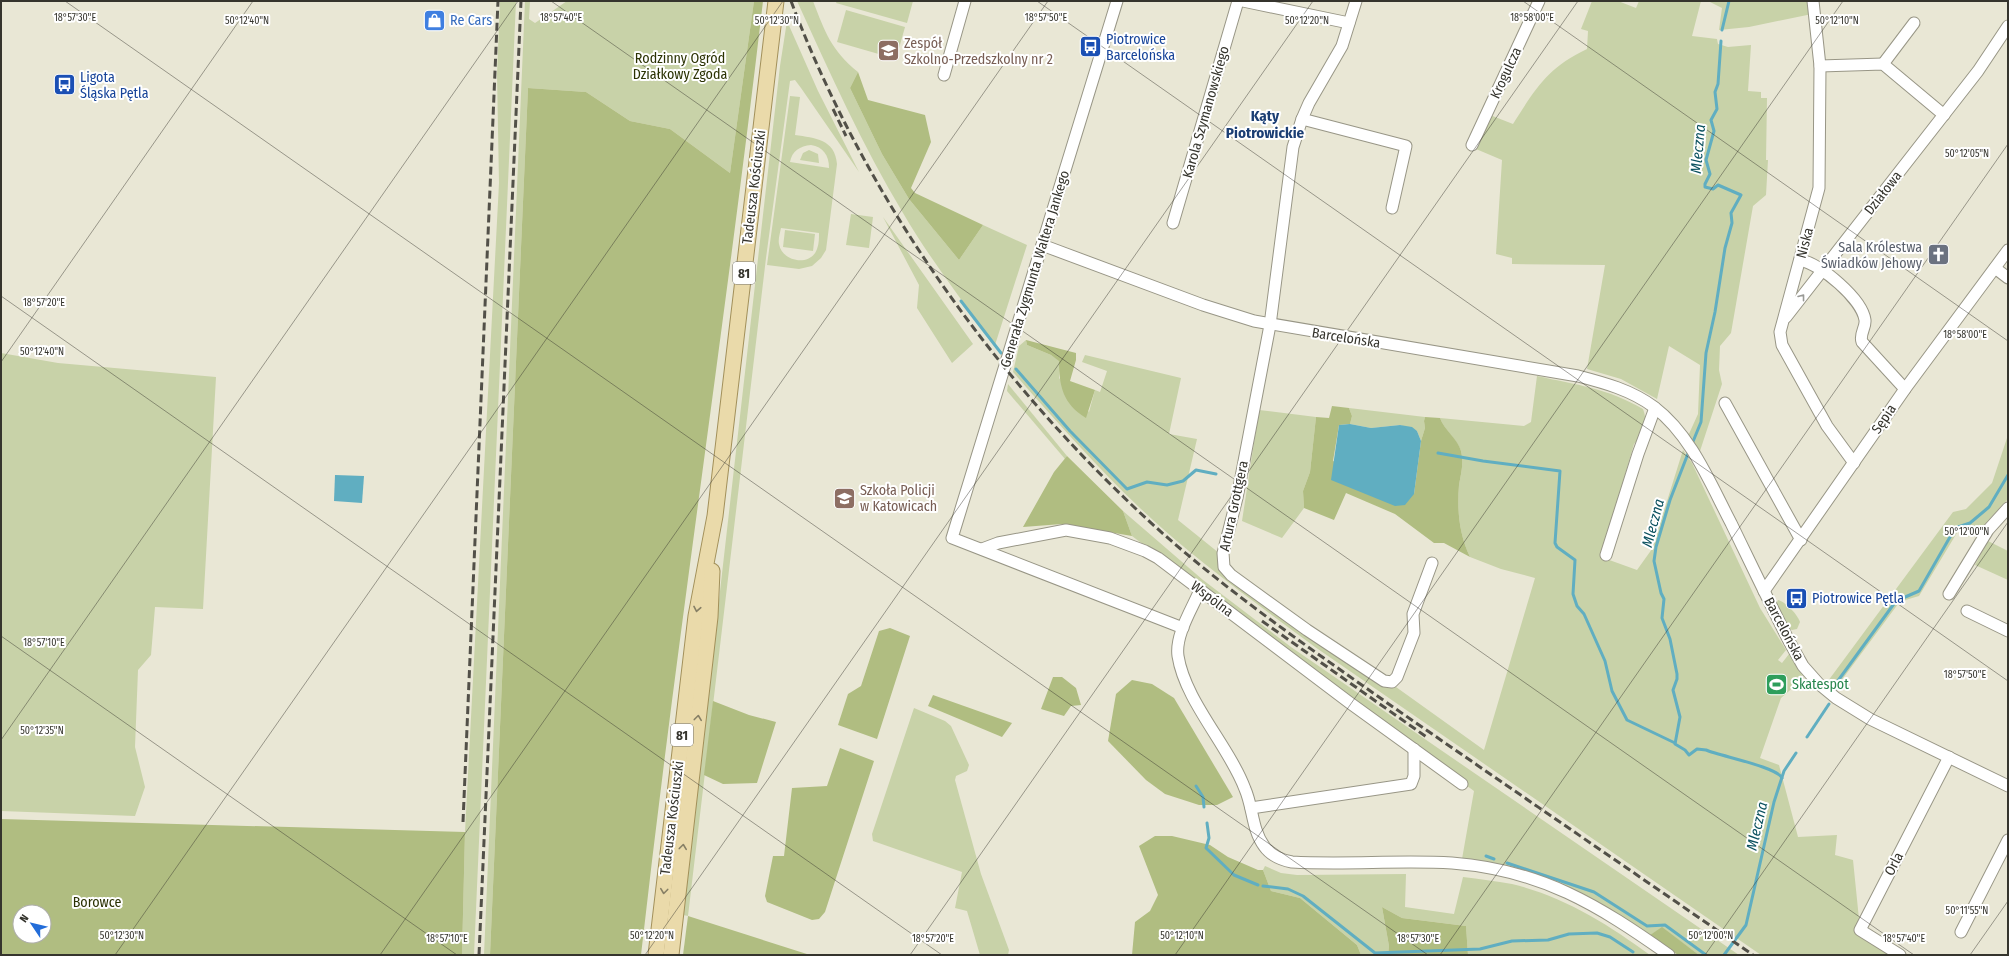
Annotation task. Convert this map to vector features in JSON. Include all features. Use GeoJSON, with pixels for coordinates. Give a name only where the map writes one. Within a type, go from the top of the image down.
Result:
{"type":"FeatureCollection","features":[{"type":"Feature","properties":{"kind":"main road","name":"Tadeusza Kościuszki"},"geometry":{"type":"LineString","coordinates":[[656,955],[696,616],[715,516],[776,1]]}},
{"type":"Feature","properties":{"kind":"main road","name":"Tadeusza Kościuszki"},"geometry":{"type":"LineString","coordinates":[[671,955],[710,617],[715,516]]}},
{"type":"Feature","properties":{"kind":"street"},"geometry":{"type":"LineString","coordinates":[[944,75],[965,1]]}},
{"type":"Feature","properties":{"kind":"street","name":"Generała Zygmunta Waltera Jankego"},"geometry":{"type":"LineString","coordinates":[[982,549],[952,538],[1117,1]]}},
{"type":"Feature","properties":{"kind":"street","name":"Karola Szymanowskiego"},"geometry":{"type":"LineString","coordinates":[[1173,223],[1238,1]]}},
{"type":"Feature","properties":{"kind":"street"},"geometry":{"type":"LineString","coordinates":[[1243,1],[1349,23]]}},
{"type":"Feature","properties":{"kind":"street","name":"Artura Grottgera"},"geometry":{"type":"LineString","coordinates":[[1356,1],[1346,35],[1335,61],[1302,119],[1293,147],[1270,325],[1237,498],[1223,553],[1224,567],[1231,575],[1307,630],[1384,681],[1392,682],[1397,677],[1414,633],[1414,614],[1432,563]]}},
{"type":"Feature","properties":{"kind":"street","name":"Krogulcza"},"geometry":{"type":"LineString","coordinates":[[1472,145],[1539,1]]}},
{"type":"Feature","properties":{"kind":"street","name":"Niska"},"geometry":{"type":"LineString","coordinates":[[1813,1],[1820,66],[1819,188],[1780,332],[1782,345],[1827,426],[1849,459],[1854,463]]}},
{"type":"Feature","properties":{"kind":"street"},"geometry":{"type":"LineString","coordinates":[[1883,64],[1914,23]]}},
{"type":"Feature","properties":{"kind":"street","name":"Działowa"},"geometry":{"type":"LineString","coordinates":[[1782,322],[1978,71],[2008,26]]}},
{"type":"Feature","properties":{"kind":"street"},"geometry":{"type":"LineString","coordinates":[[1820,66],[1883,64],[1944,114]]}},
{"type":"Feature","properties":{"kind":"street"},"geometry":{"type":"LineString","coordinates":[[1302,119],[1406,146],[1392,208]]}},
{"type":"Feature","properties":{"kind":"street","name":"Barcelońska"},"geometry":{"type":"LineString","coordinates":[[1042,245],[1217,310],[1270,325],[1578,376],[1621,388],[1655,408],[1685,440],[1697,458],[1764,591],[1804,666],[1819,684],[1852,709],[2008,786]]}},
{"type":"Feature","properties":{"kind":"street","name":"Sępia"},"geometry":{"type":"LineString","coordinates":[[1764,591],[1905,389],[2008,250]]}},
{"type":"Feature","properties":{"kind":"street"},"geometry":{"type":"LineString","coordinates":[[1800,260],[1822,271],[1857,301],[1865,320],[1860,338],[1862,342],[1905,389]]}},
{"type":"Feature","properties":{"kind":"street"},"geometry":{"type":"LineString","coordinates":[[1995,268],[2008,278]]}},
{"type":"Feature","properties":{"kind":"street"},"geometry":{"type":"LineString","coordinates":[[1725,403],[1801,540]]}},
{"type":"Feature","properties":{"kind":"street"},"geometry":{"type":"LineString","coordinates":[[1606,555],[1638,454],[1655,408]]}},
{"type":"Feature","properties":{"kind":"street"},"geometry":{"type":"LineString","coordinates":[[1949,594],[1988,530],[2008,508]]}},
{"type":"Feature","properties":{"kind":"street","name":"Wspólna"},"geometry":{"type":"LineString","coordinates":[[982,549],[998,543],[1066,530],[1110,538],[1158,558],[1462,784]]}},
{"type":"Feature","properties":{"kind":"street"},"geometry":{"type":"LineString","coordinates":[[982,549],[1183,628]]}},
{"type":"Feature","properties":{"kind":"street"},"geometry":{"type":"LineString","coordinates":[[1200,590],[1183,628],[1178,649],[1185,677],[1196,701],[1241,779],[1252,808],[1257,834],[1268,851],[1277,858],[1292,862],[1445,863],[1484,867],[1518,874],[1557,888],[1594,905],[1619,920],[1669,955]]}},
{"type":"Feature","properties":{"kind":"street"},"geometry":{"type":"LineString","coordinates":[[1967,611],[2008,631]]}},
{"type":"Feature","properties":{"kind":"street"},"geometry":{"type":"LineString","coordinates":[[1252,808],[1411,784],[1414,776],[1414,749]]}},
{"type":"Feature","properties":{"kind":"street","name":"Orla"},"geometry":{"type":"LineString","coordinates":[[1900,955],[1860,930],[1948,757]]}},
{"type":"Feature","properties":{"kind":"street"},"geometry":{"type":"LineString","coordinates":[[1961,932],[2008,840]]}},
{"type":"Feature","properties":{"kind":"green space"},"geometry":{"type":"Polygon","coordinates":[[[500,1],[516,1],[474,955],[462,955],[465,832],[499,183],[497,74],[500,1]]]}},
{"type":"Feature","properties":{"kind":"green space","name":"Rodzinny Ogród Działkowy Zgoda"},"geometry":{"type":"Polygon","coordinates":[[[525,1],[530,1],[529,19],[535,23],[567,1],[754,1],[730,173],[670,129],[630,121],[586,92],[528,88],[490,955],[484,955],[525,1]]]}},
{"type":"Feature","properties":{"kind":"green space"},"geometry":{"type":"Polygon","coordinates":[[[754,1],[763,1],[749,120],[670,716],[641,955],[490,955],[528,88],[586,92],[630,121],[670,129],[730,173],[754,1]]]}},
{"type":"Feature","properties":{"kind":"green space"},"geometry":{"type":"Polygon","coordinates":[[[797,1],[813,1],[825,31],[835,48],[841,56],[858,72],[850,88],[882,154],[909,199],[959,260],[983,225],[1027,245],[995,345],[936,264],[913,230],[888,187],[847,108],[797,1]]]}},
{"type":"Feature","properties":{"kind":"green space"},"geometry":{"type":"Polygon","coordinates":[[[837,1],[913,1],[907,23],[836,3],[837,1]]]}},
{"type":"Feature","properties":{"kind":"green space"},"geometry":{"type":"Polygon","coordinates":[[[1592,1],[1618,1],[1636,8],[1639,1],[1701,1],[1692,36],[1717,39],[1718,44],[1728,47],[1751,45],[1748,91],[1761,92],[1761,98],[1767,98],[1766,160],[1768,160],[1766,195],[1753,206],[1731,333],[1720,346],[1719,370],[1722,384],[1700,451],[1688,436],[1698,414],[1700,365],[1669,346],[1657,399],[1621,379],[1587,369],[1605,265],[1512,264],[1512,258],[1496,254],[1502,160],[1476,149],[1490,115],[1513,124],[1536,89],[1544,80],[1573,56],[1587,49],[1588,31],[1581,29],[1592,1]]]}},
{"type":"Feature","properties":{"kind":"green space"},"geometry":{"type":"Polygon","coordinates":[[[1708,1],[1810,1],[1812,14],[1749,27],[1719,30],[1722,8],[1708,1]]]}},
{"type":"Feature","properties":{"kind":"green space"},"geometry":{"type":"Polygon","coordinates":[[[846,10],[905,27],[896,59],[837,42],[846,10]]]}},
{"type":"Feature","properties":{"kind":"green space"},"geometry":{"type":"Polygon","coordinates":[[[787,21],[818,91],[859,172],[795,80],[790,81],[766,258],[688,916],[683,915],[780,66],[787,21]]]}},
{"type":"Feature","properties":{"kind":"green space"},"geometry":{"type":"Polygon","coordinates":[[[858,72],[868,100],[925,115],[931,142],[911,188],[915,193],[983,225],[959,260],[909,199],[882,154],[850,88],[858,72]]]}},
{"type":"Feature","properties":{"kind":"green space"},"geometry":{"type":"Polygon","coordinates":[[[790,96],[800,97],[795,135],[823,141],[832,149],[837,164],[826,250],[821,258],[812,266],[799,269],[767,265],[790,96]],[[811,145],[797,150],[790,162],[829,168],[828,159],[824,152],[811,145]],[[781,228],[779,244],[785,255],[797,260],[803,260],[814,255],[818,245],[819,233],[781,228]]]}},
{"type":"Feature","properties":{"kind":"green space"},"geometry":{"type":"Polygon","coordinates":[[[809,150],[818,154],[819,163],[800,160],[803,153],[809,150]]]}},
{"type":"Feature","properties":{"kind":"green space"},"geometry":{"type":"Polygon","coordinates":[[[851,214],[873,217],[869,248],[846,245],[851,214]]]}},
{"type":"Feature","properties":{"kind":"green space"},"geometry":{"type":"Polygon","coordinates":[[[883,217],[973,344],[952,363],[917,308],[919,285],[883,217]]]}},
{"type":"Feature","properties":{"kind":"green space"},"geometry":{"type":"Polygon","coordinates":[[[785,230],[815,234],[813,251],[783,247],[785,230]]]}},
{"type":"Feature","properties":{"kind":"green space"},"geometry":{"type":"Polygon","coordinates":[[[1026,340],[1027,345],[1051,355],[1060,361],[1059,378],[1089,412],[1095,390],[1100,392],[1107,371],[1082,362],[1085,355],[1181,378],[1169,434],[1197,439],[1178,520],[1219,553],[1219,565],[1377,683],[1396,687],[1484,750],[1535,578],[1501,569],[1470,557],[1463,540],[1458,504],[1462,464],[1461,451],[1457,442],[1444,427],[1440,418],[1524,426],[1531,422],[1537,376],[1579,385],[1617,396],[1643,409],[1645,423],[1643,432],[1634,444],[1601,557],[1637,570],[1652,549],[1683,450],[1692,463],[1760,608],[1786,650],[1778,660],[1782,663],[1789,654],[1804,678],[1781,698],[1760,758],[1779,765],[1798,837],[1837,835],[1835,855],[1853,860],[1859,919],[1855,928],[1889,953],[1888,955],[1761,955],[1315,647],[1226,581],[1162,528],[1124,493],[1013,372],[1019,346],[1026,340]]]}},
{"type":"Feature","properties":{"kind":"green space"},"geometry":{"type":"Polygon","coordinates":[[[1026,340],[1076,353],[1076,360],[1070,381],[1095,390],[1086,418],[1072,407],[1064,394],[1061,386],[1059,361],[1051,355],[1027,345],[1026,340]]]}},
{"type":"Feature","properties":{"kind":"green space"},"geometry":{"type":"Polygon","coordinates":[[[1,353],[58,363],[216,377],[203,609],[155,607],[151,655],[138,670],[135,747],[145,787],[135,816],[1,811],[1,353]]]}},
{"type":"Feature","properties":{"kind":"green space"},"geometry":{"type":"Polygon","coordinates":[[[1008,384],[1067,456],[1065,459],[1007,391],[1008,384]]]}},
{"type":"Feature","properties":{"kind":"green space"},"geometry":{"type":"Polygon","coordinates":[[[1332,406],[1349,408],[1352,416],[1350,424],[1339,425],[1333,461],[1414,494],[1421,441],[1425,428],[1425,417],[1440,418],[1457,442],[1461,451],[1462,464],[1458,504],[1463,540],[1470,557],[1444,543],[1434,543],[1395,514],[1346,493],[1334,520],[1304,508],[1303,491],[1310,472],[1316,417],[1329,418],[1332,406]]]}},
{"type":"Feature","properties":{"kind":"green space"},"geometry":{"type":"Polygon","coordinates":[[[1349,408],[1425,417],[1425,428],[1421,441],[1417,431],[1400,425],[1371,428],[1350,424],[1352,416],[1349,408]]]}},
{"type":"Feature","properties":{"kind":"green space"},"geometry":{"type":"Polygon","coordinates":[[[1259,410],[1316,417],[1310,472],[1303,491],[1304,508],[1282,538],[1242,521],[1259,410]]]}},
{"type":"Feature","properties":{"kind":"green space"},"geometry":{"type":"Polygon","coordinates":[[[2008,435],[2008,499],[1982,527],[1974,526],[1969,537],[1958,531],[1919,596],[1902,601],[1898,604],[1838,685],[1837,689],[1828,681],[1953,512],[1966,509],[1992,483],[2008,435]]]}},
{"type":"Feature","properties":{"kind":"green space"},"geometry":{"type":"Polygon","coordinates":[[[1067,456],[1123,511],[1132,536],[1062,524],[1023,527],[1054,472],[1067,456]]]}},
{"type":"Feature","properties":{"kind":"green space"},"geometry":{"type":"Polygon","coordinates":[[[1123,511],[1203,580],[1291,647],[1739,955],[1699,955],[1662,928],[1650,935],[1600,903],[1565,886],[1462,859],[1474,791],[1307,668],[1132,536],[1123,511]]]}},
{"type":"Feature","properties":{"kind":"green space"},"geometry":{"type":"Polygon","coordinates":[[[1988,541],[2008,551],[2008,580],[1975,565],[1988,541]]]}},
{"type":"Feature","properties":{"kind":"green space"},"geometry":{"type":"Polygon","coordinates":[[[1778,600],[1788,606],[1796,615],[1800,622],[1797,629],[1792,630],[1788,628],[1776,604],[1778,600]]]}},
{"type":"Feature","properties":{"kind":"green space"},"geometry":{"type":"Polygon","coordinates":[[[890,628],[910,636],[877,739],[838,725],[848,694],[861,686],[879,631],[890,628]]]}},
{"type":"Feature","properties":{"kind":"green space"},"geometry":{"type":"Polygon","coordinates":[[[1053,677],[1062,677],[1076,688],[1081,705],[1071,706],[1064,716],[1041,709],[1053,677]]]}},
{"type":"Feature","properties":{"kind":"green space"},"geometry":{"type":"Polygon","coordinates":[[[1132,680],[1152,684],[1174,698],[1233,797],[1217,805],[1199,805],[1165,794],[1146,780],[1108,741],[1116,694],[1132,680]]]}},
{"type":"Feature","properties":{"kind":"green space"},"geometry":{"type":"Polygon","coordinates":[[[933,695],[1012,723],[1002,737],[928,706],[933,695]]]}},
{"type":"Feature","properties":{"kind":"green space"},"geometry":{"type":"Polygon","coordinates":[[[713,701],[749,715],[776,722],[757,783],[723,784],[704,775],[713,701]]]}},
{"type":"Feature","properties":{"kind":"green space"},"geometry":{"type":"Polygon","coordinates":[[[914,708],[945,721],[951,726],[969,765],[967,771],[956,776],[955,780],[981,874],[1009,950],[1008,955],[980,955],[967,911],[955,908],[962,872],[873,841],[872,834],[914,708]]]}},
{"type":"Feature","properties":{"kind":"green space"},"geometry":{"type":"Polygon","coordinates":[[[840,748],[874,761],[825,912],[819,919],[812,920],[767,902],[765,896],[773,856],[784,856],[792,788],[827,786],[840,748]]]}},
{"type":"Feature","properties":{"kind":"green space","name":"Borowce"},"geometry":{"type":"Polygon","coordinates":[[[1,819],[465,832],[462,955],[1,955],[1,819]]]}},
{"type":"Feature","properties":{"kind":"green space"},"geometry":{"type":"Polygon","coordinates":[[[1155,836],[1172,836],[1210,845],[1228,857],[1258,870],[1263,870],[1271,891],[1300,898],[1357,945],[1361,955],[1132,955],[1135,922],[1150,911],[1158,895],[1139,846],[1155,836]]]}},
{"type":"Feature","properties":{"kind":"green space"},"geometry":{"type":"Polygon","coordinates":[[[1265,866],[1281,873],[1297,875],[1406,874],[1405,907],[1454,914],[1463,877],[1512,884],[1549,896],[1584,912],[1650,955],[1468,955],[1466,926],[1402,918],[1382,907],[1389,946],[1388,955],[1361,955],[1357,945],[1300,898],[1271,891],[1263,870],[1265,866]]]}},
{"type":"Feature","properties":{"kind":"green space"},"geometry":{"type":"Polygon","coordinates":[[[1382,907],[1402,918],[1466,926],[1468,955],[1388,955],[1389,946],[1382,907]]]}},
{"type":"Feature","properties":{"kind":"green space"},"geometry":{"type":"Polygon","coordinates":[[[688,916],[810,955],[683,955],[688,916]]]}},
{"type":"Feature","properties":{"kind":"green space"},"geometry":{"type":"Polygon","coordinates":[[[1662,927],[1699,955],[1678,955],[1650,935],[1662,927]]]}},
{"type":"Feature","properties":{"kind":"water"},"geometry":{"type":"Polygon","coordinates":[[[1350,424],[1371,428],[1400,425],[1412,427],[1417,431],[1421,441],[1414,494],[1405,505],[1395,506],[1331,480],[1339,425],[1350,424]]]}},
{"type":"Feature","properties":{"kind":"water"},"geometry":{"type":"Polygon","coordinates":[[[335,475],[364,476],[362,503],[334,501],[335,475]]]}},
{"type":"Feature","properties":{"kind":"waterway","name":"Mleczna"},"geometry":{"type":"LineString","coordinates":[[1722,30],[1729,1]]}},
{"type":"Feature","properties":{"kind":"waterway","name":"Mleczna"},"geometry":{"type":"LineString","coordinates":[[1692,444],[1701,422],[1706,353],[1715,312],[1725,248],[1732,223],[1731,213],[1741,195],[1718,185],[1713,189],[1705,187],[1710,174],[1706,160],[1714,131],[1711,120],[1717,109],[1715,92],[1718,84],[1721,41]]}},
{"type":"Feature","properties":{"kind":"waterway"},"geometry":{"type":"LineString","coordinates":[[961,301],[1001,353]]}},
{"type":"Feature","properties":{"kind":"waterway"},"geometry":{"type":"LineString","coordinates":[[1016,369],[1070,431],[1127,489],[1147,482],[1167,485],[1183,481],[1196,470],[1216,474]]}},
{"type":"Feature","properties":{"kind":"waterway","name":"Mleczna"},"geometry":{"type":"LineString","coordinates":[[1689,451],[1670,500],[1656,547],[1654,561],[1661,593],[1664,599],[1662,618],[1670,639],[1677,674],[1677,679],[1673,690],[1680,717],[1675,744],[1685,750],[1689,755],[1697,749],[1706,750],[1770,770],[1782,778]]}},
{"type":"Feature","properties":{"kind":"waterway"},"geometry":{"type":"LineString","coordinates":[[1438,453],[1483,461],[1560,471],[1555,543],[1557,547],[1575,560],[1573,594],[1577,606],[1584,614],[1605,661],[1612,691],[1627,720],[1675,743]]}},
{"type":"Feature","properties":{"kind":"waterway"},"geometry":{"type":"LineString","coordinates":[[1836,689],[1837,682],[1896,601],[1919,591],[1954,530],[1970,523],[1989,507],[2008,475]]}},
{"type":"Feature","properties":{"kind":"waterway"},"geometry":{"type":"LineString","coordinates":[[1807,737],[1829,704]]}},
{"type":"Feature","properties":{"kind":"waterway","name":"Mleczna"},"geometry":{"type":"LineString","coordinates":[[1724,955],[1746,925],[1774,802],[1784,771],[1796,753]]}},
{"type":"Feature","properties":{"kind":"waterway"},"geometry":{"type":"LineString","coordinates":[[1196,786],[1203,797],[1204,807]]}},
{"type":"Feature","properties":{"kind":"waterway"},"geometry":{"type":"LineString","coordinates":[[1207,823],[1209,838],[1206,848],[1234,875],[1258,885]]}},
{"type":"Feature","properties":{"kind":"waterway"},"geometry":{"type":"LineString","coordinates":[[1486,856],[1494,859]]}},
{"type":"Feature","properties":{"kind":"waterway"},"geometry":{"type":"LineString","coordinates":[[1507,863],[1594,892],[1647,926],[1665,925],[1706,955]]}},
{"type":"Feature","properties":{"kind":"waterway"},"geometry":{"type":"LineString","coordinates":[[1263,886],[1288,889],[1303,896],[1375,953],[1480,949],[1512,941],[1548,940],[1569,934],[1597,933],[1610,937],[1633,952]]}},
{"type":"Feature","properties":{"kind":"railway"},"geometry":{"type":"LineString","coordinates":[[463,822],[498,1]]}},
{"type":"Feature","properties":{"kind":"railway"},"geometry":{"type":"LineString","coordinates":[[479,955],[521,1]]}},
{"type":"Feature","properties":{"kind":"railway"},"geometry":{"type":"LineString","coordinates":[[791,1],[820,72],[854,141],[892,208],[934,274],[980,336],[1029,397],[1081,454],[1135,508],[1196,562],[1293,636],[1393,707],[1753,955]]}},
{"type":"Feature","properties":{"kind":"railway"},"geometry":{"type":"LineString","coordinates":[[833,109],[846,136]]}},
{"type":"Feature","properties":{"kind":"railway"},"geometry":{"type":"LineString","coordinates":[[1262,621],[1428,738]]}},
{"type":"Feature","properties":{"kind":"place","name":"Re Cars"},"geometry":{"type":"Point","coordinates":[434,20]}},
{"type":"Feature","properties":{"kind":"place","name":"Piotrowice Barcelońska"},"geometry":{"type":"Point","coordinates":[1091,47]}},
{"type":"Feature","properties":{"kind":"place","name":"Zespół Szkolno-Przedszkolny nr 2"},"geometry":{"type":"Point","coordinates":[889,51]}},
{"type":"Feature","properties":{"kind":"place","name":"Ligota Śląska Pętla"},"geometry":{"type":"Point","coordinates":[64,85]}},
{"type":"Feature","properties":{"kind":"place","name":"Sala Królestwa Świadków Jehowy"},"geometry":{"type":"Point","coordinates":[1938,255]}},
{"type":"Feature","properties":{"kind":"place","name":"Szkoła Policji w Katowicach"},"geometry":{"type":"Point","coordinates":[844,498]}},
{"type":"Feature","properties":{"kind":"place","name":"Piotrowice Pętla"},"geometry":{"type":"Point","coordinates":[1797,598]}},
{"type":"Feature","properties":{"kind":"place","name":"Skatespot"},"geometry":{"type":"Point","coordinates":[1776,684]}},
{"type":"Feature","properties":{"kind":"district","name":"Kąty Piotrowickie"},"geometry":{"type":"Point","coordinates":[1265,124]}}]}
